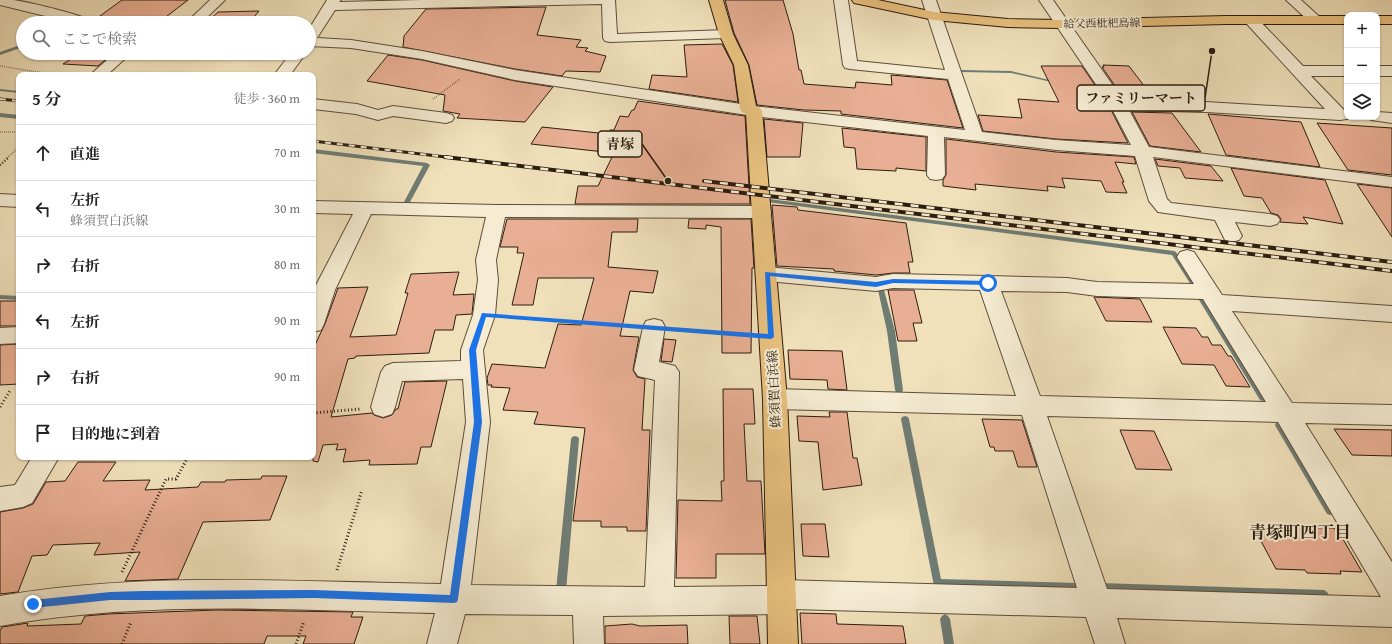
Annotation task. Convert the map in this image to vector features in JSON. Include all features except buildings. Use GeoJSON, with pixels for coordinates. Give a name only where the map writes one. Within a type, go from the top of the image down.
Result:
{"type":"FeatureCollection","features":[{"type":"Feature","properties":{"kind":"main road","name":"蜂須賀白浜線"},"geometry":{"type":"LineString","coordinates":[[716,0],[726,34],[741,65],[751,110],[762,212],[776,399],[783,644]]}},
{"type":"Feature","properties":{"kind":"main road","name":"給父西枇杷島線"},"geometry":{"type":"LineString","coordinates":[[859,0],[934,16],[1008,23],[1061,24],[1251,20],[1344,20]]}},
{"type":"Feature","properties":{"kind":"main road"},"geometry":{"type":"LineString","coordinates":[[1380,20],[1392,20]]}},
{"type":"Feature","properties":{"kind":"street"},"geometry":{"type":"LineString","coordinates":[[201,16],[218,0]]}},
{"type":"Feature","properties":{"kind":"street"},"geometry":{"type":"LineString","coordinates":[[316,29],[332,3],[550,2],[603,0]]}},
{"type":"Feature","properties":{"kind":"street"},"geometry":{"type":"LineString","coordinates":[[608,0],[610,38],[726,34]]}},
{"type":"Feature","properties":{"kind":"street"},"geometry":{"type":"LineString","coordinates":[[841,0],[850,64],[954,75]]}},
{"type":"Feature","properties":{"kind":"street"},"geometry":{"type":"LineString","coordinates":[[929,0],[975,135]]}},
{"type":"Feature","properties":{"kind":"street"},"geometry":{"type":"LineString","coordinates":[[1046,0],[1061,24],[1118,105],[1142,151],[1158,201],[1161,205],[1165,208],[1270,220]]}},
{"type":"Feature","properties":{"kind":"street"},"geometry":{"type":"LineString","coordinates":[[1293,0],[1316,20]]}},
{"type":"Feature","properties":{"kind":"street"},"geometry":{"type":"LineString","coordinates":[[0,1],[63,16]]}},
{"type":"Feature","properties":{"kind":"street"},"geometry":{"type":"LineString","coordinates":[[1251,20],[1344,115]]}},
{"type":"Feature","properties":{"kind":"street"},"geometry":{"type":"LineString","coordinates":[[316,42],[351,44],[422,55],[476,67],[584,86],[751,110],[1056,145],[1142,151],[1392,182]]}},
{"type":"Feature","properties":{"kind":"street"},"geometry":{"type":"LineString","coordinates":[[102,72],[116,60]]}},
{"type":"Feature","properties":{"kind":"street"},"geometry":{"type":"LineString","coordinates":[[284,72],[294,60]]}},
{"type":"Feature","properties":{"kind":"street"},"geometry":{"type":"LineString","coordinates":[[1300,71],[1344,71]]}},
{"type":"Feature","properties":{"kind":"street"},"geometry":{"type":"LineString","coordinates":[[1380,71],[1392,71]]}},
{"type":"Feature","properties":{"kind":"street"},"geometry":{"type":"LineString","coordinates":[[316,104],[357,109],[378,115],[393,111],[446,118]]}},
{"type":"Feature","properties":{"kind":"street"},"geometry":{"type":"LineString","coordinates":[[1118,105],[1206,107],[1344,115]]}},
{"type":"Feature","properties":{"kind":"street"},"geometry":{"type":"LineString","coordinates":[[1380,117],[1392,118]]}},
{"type":"Feature","properties":{"kind":"street"},"geometry":{"type":"LineString","coordinates":[[936,131],[936,174]]}},
{"type":"Feature","properties":{"kind":"street"},"geometry":{"type":"LineString","coordinates":[[0,200],[16,201]]}},
{"type":"Feature","properties":{"kind":"street"},"geometry":{"type":"LineString","coordinates":[[316,207],[498,211],[762,212]]}},
{"type":"Feature","properties":{"kind":"street"},"geometry":{"type":"LineString","coordinates":[[316,315],[324,290],[365,208]]}},
{"type":"Feature","properties":{"kind":"street"},"geometry":{"type":"LineString","coordinates":[[442,644],[454,599],[478,422],[472,350],[484,315],[488,280],[486,260],[498,211]]}},
{"type":"Feature","properties":{"kind":"street"},"geometry":{"type":"LineString","coordinates":[[1222,214],[1232,236]]}},
{"type":"Feature","properties":{"kind":"street"},"geometry":{"type":"LineString","coordinates":[[1187,257],[1285,412],[1392,589]]}},
{"type":"Feature","properties":{"kind":"street"},"geometry":{"type":"LineString","coordinates":[[767,274],[876,284],[893,281],[1068,285],[1097,289],[1213,297],[1392,314]]}},
{"type":"Feature","properties":{"kind":"street"},"geometry":{"type":"LineString","coordinates":[[988,283],[1031,405],[1110,644]]}},
{"type":"Feature","properties":{"kind":"street"},"geometry":{"type":"LineString","coordinates":[[654,328],[646,370],[667,372],[659,602]]}},
{"type":"Feature","properties":{"kind":"street"},"geometry":{"type":"LineString","coordinates":[[0,336],[16,335]]}},
{"type":"Feature","properties":{"kind":"street"},"geometry":{"type":"LineString","coordinates":[[383,407],[393,372],[474,370]]}},
{"type":"Feature","properties":{"kind":"street"},"geometry":{"type":"LineString","coordinates":[[776,399],[1392,415]]}},
{"type":"Feature","properties":{"kind":"street"},"geometry":{"type":"LineString","coordinates":[[0,499],[23,495],[44,460]]}},
{"type":"Feature","properties":{"kind":"street"},"geometry":{"type":"LineString","coordinates":[[0,611],[33,604],[110,596],[329,595],[454,599],[659,602],[782,597],[1392,612]]}},
{"type":"Feature","properties":{"kind":"street"},"geometry":{"type":"LineString","coordinates":[[587,601],[589,644]]}},
{"type":"Feature","properties":{"kind":"path"},"geometry":{"type":"LineString","coordinates":[[0,66],[38,72]]}},
{"type":"Feature","properties":{"kind":"path"},"geometry":{"type":"LineString","coordinates":[[429,100],[436,98],[476,67]]}},
{"type":"Feature","properties":{"kind":"path"},"geometry":{"type":"LineString","coordinates":[[0,132],[16,132]]}},
{"type":"Feature","properties":{"kind":"path"},"geometry":{"type":"LineString","coordinates":[[0,165],[16,150]]}},
{"type":"Feature","properties":{"kind":"path"},"geometry":{"type":"LineString","coordinates":[[484,315],[771,337]]}},
{"type":"Feature","properties":{"kind":"path"},"geometry":{"type":"LineString","coordinates":[[0,407],[11,389]]}},
{"type":"Feature","properties":{"kind":"path"},"geometry":{"type":"LineString","coordinates":[[316,413],[383,407]]}},
{"type":"Feature","properties":{"kind":"path"},"geometry":{"type":"LineString","coordinates":[[110,596],[166,479],[176,479],[186,460]]}},
{"type":"Feature","properties":{"kind":"path"},"geometry":{"type":"LineString","coordinates":[[329,595],[362,490]]}},
{"type":"Feature","properties":{"kind":"waterway"},"geometry":{"type":"LineString","coordinates":[[0,54],[16,48]]}},
{"type":"Feature","properties":{"kind":"waterway"},"geometry":{"type":"LineString","coordinates":[[962,71],[1011,72],[1056,82]]}},
{"type":"Feature","properties":{"kind":"waterway"},"geometry":{"type":"LineString","coordinates":[[0,90],[16,92]]}},
{"type":"Feature","properties":{"kind":"waterway"},"geometry":{"type":"LineString","coordinates":[[0,115],[16,117]]}},
{"type":"Feature","properties":{"kind":"waterway"},"geometry":{"type":"LineString","coordinates":[[316,151],[427,165],[407,202]]}},
{"type":"Feature","properties":{"kind":"waterway"},"geometry":{"type":"LineString","coordinates":[[769,201],[1174,253],[1195,286]]}},
{"type":"Feature","properties":{"kind":"waterway"},"geometry":{"type":"LineString","coordinates":[[881,290],[891,331],[899,390]]}},
{"type":"Feature","properties":{"kind":"waterway"},"geometry":{"type":"LineString","coordinates":[[0,297],[16,298]]}},
{"type":"Feature","properties":{"kind":"waterway"},"geometry":{"type":"LineString","coordinates":[[1201,298],[1263,398]]}},
{"type":"Feature","properties":{"kind":"waterway"},"geometry":{"type":"LineString","coordinates":[[905,419],[937,583],[1078,587]]}},
{"type":"Feature","properties":{"kind":"waterway"},"geometry":{"type":"LineString","coordinates":[[1279,425],[1330,511]]}},
{"type":"Feature","properties":{"kind":"waterway"},"geometry":{"type":"LineString","coordinates":[[561,591],[575,439]]}},
{"type":"Feature","properties":{"kind":"waterway"},"geometry":{"type":"LineString","coordinates":[[1100,587],[1324,595]]}},
{"type":"Feature","properties":{"kind":"waterway"},"geometry":{"type":"LineString","coordinates":[[945,619],[949,644]]}},
{"type":"Feature","properties":{"kind":"railway"},"geometry":{"type":"LineString","coordinates":[[0,99],[16,101]]}},
{"type":"Feature","properties":{"kind":"railway"},"geometry":{"type":"LineString","coordinates":[[316,141],[454,158]]}},
{"type":"Feature","properties":{"kind":"railway"},"geometry":{"type":"LineString","coordinates":[[445,157],[1392,271]]}},
{"type":"Feature","properties":{"kind":"railway"},"geometry":{"type":"LineString","coordinates":[[704,181],[1392,262]]}},
{"type":"Feature","properties":{"kind":"place","name":"ファミリーマート"},"geometry":{"type":"Point","coordinates":[1212,51]}},
{"type":"Feature","properties":{"kind":"place","name":"青塚"},"geometry":{"type":"Point","coordinates":[668,181]}},
{"type":"Feature","properties":{"kind":"district","name":"青塚町四丁目"},"geometry":{"type":"Point","coordinates":[1300,531]}},
{"type":"Feature","properties":{"kind":"route"},"geometry":{"type":"LineString","coordinates":[[33,604],[110,596],[314,594],[454,599],[478,422],[472,350],[484,315],[771,337],[767,274],[876,284],[893,281],[988,283]]}}]}
